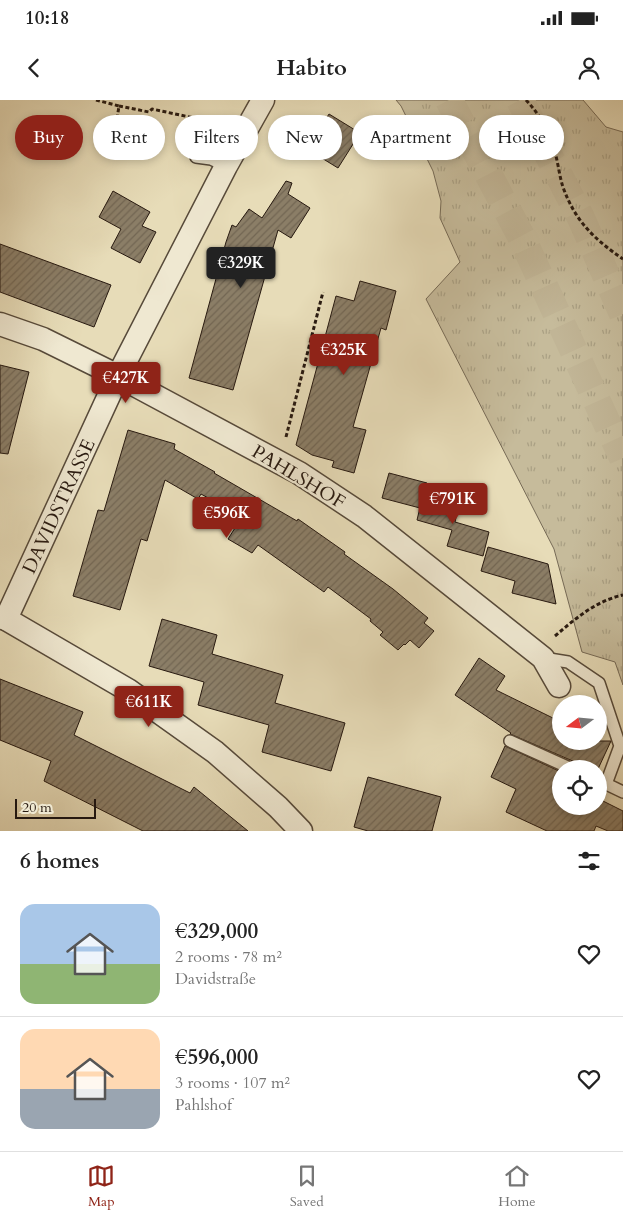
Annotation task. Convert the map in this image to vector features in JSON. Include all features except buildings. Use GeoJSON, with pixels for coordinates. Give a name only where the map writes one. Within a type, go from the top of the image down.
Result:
{"type":"FeatureCollection","features":[{"type":"Feature","properties":{"kind":"street","name":"DAVIDSTRASSE"},"geometry":{"type":"LineString","coordinates":[[256,115],[264,100]]}},
{"type":"Feature","properties":{"kind":"street","name":"DAVIDSTRASSE"},"geometry":{"type":"LineString","coordinates":[[3,618],[118,376],[230,160]]}},
{"type":"Feature","properties":{"kind":"street","name":"PAHLSHOF"},"geometry":{"type":"LineString","coordinates":[[0,324],[43,339],[118,376],[299,473],[364,516],[544,658],[559,686]]}},
{"type":"Feature","properties":{"kind":"street"},"geometry":{"type":"LineString","coordinates":[[3,618],[128,690],[215,752],[278,807],[301,831]]}},
{"type":"Feature","properties":{"kind":"lane"},"geometry":{"type":"LineString","coordinates":[[213,160],[226,166]]}},
{"type":"Feature","properties":{"kind":"lane"},"geometry":{"type":"LineString","coordinates":[[544,658],[568,662],[599,683],[620,746],[607,772]]}},
{"type":"Feature","properties":{"kind":"lane"},"geometry":{"type":"LineString","coordinates":[[510,741],[552,760]]}},
{"type":"Feature","properties":{"kind":"lane"},"geometry":{"type":"LineString","coordinates":[[607,784],[623,792]]}},
{"type":"Feature","properties":{"kind":"path"},"geometry":{"type":"LineString","coordinates":[[96,100],[148,112],[152,109],[179,115]]}},
{"type":"Feature","properties":{"kind":"path"},"geometry":{"type":"LineString","coordinates":[[526,100],[544,123],[551,138],[562,186],[582,224],[592,235],[623,259]]}},
{"type":"Feature","properties":{"kind":"path"},"geometry":{"type":"LineString","coordinates":[[118,115],[119,106]]}},
{"type":"Feature","properties":{"kind":"path"},"geometry":{"type":"LineString","coordinates":[[279,462],[323,292]]}},
{"type":"Feature","properties":{"kind":"path"},"geometry":{"type":"LineString","coordinates":[[544,658],[552,639],[580,614],[614,597],[623,595]]}},
{"type":"Feature","properties":{"kind":"green space"},"geometry":{"type":"Polygon","coordinates":[[[396,100],[583,100],[606,127],[623,132],[623,685],[615,662],[582,652],[554,549],[426,299],[460,262],[440,218],[441,201],[433,171],[428,160],[469,160],[469,115],[405,115],[396,100]]]}},
{"type":"Feature","properties":{"kind":"tunnel"},"geometry":{"type":"LineString","coordinates":[[449,100],[522,238],[623,458]]}},
{"type":"Feature","properties":{"kind":"tunnel"},"geometry":{"type":"LineString","coordinates":[[520,100],[581,218],[623,314]]}}]}
